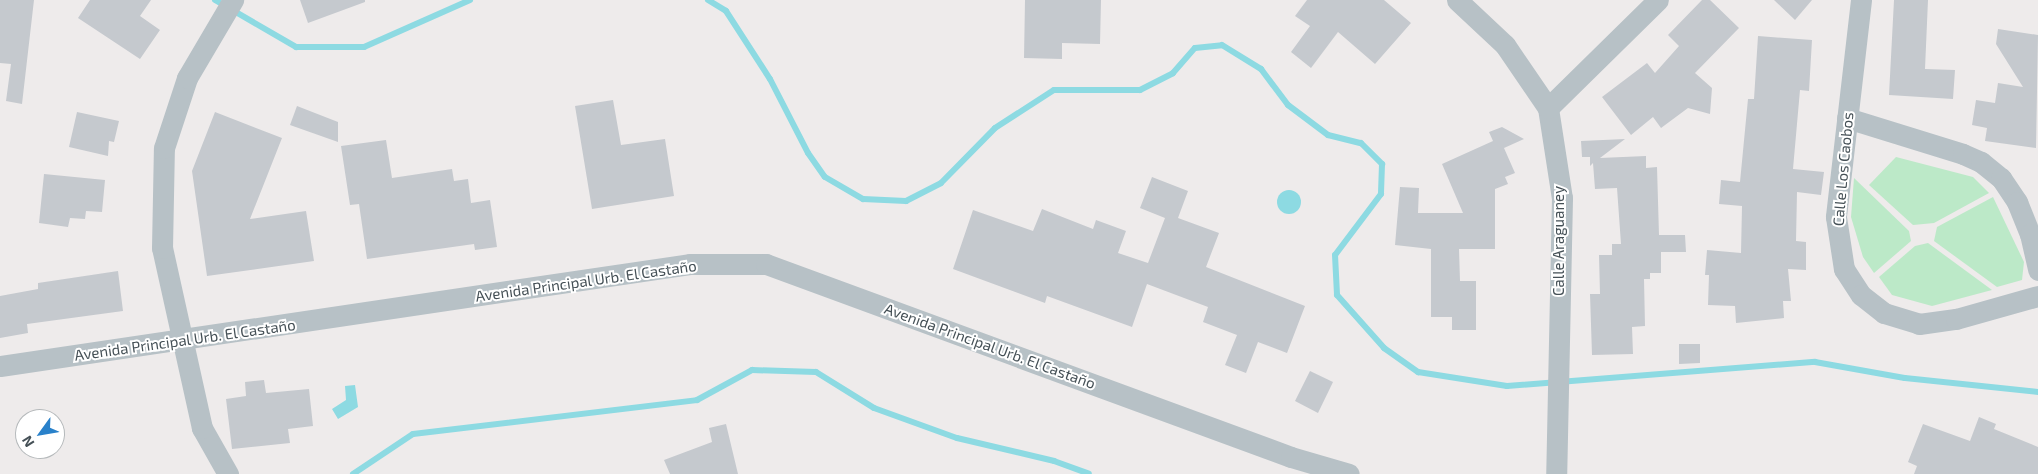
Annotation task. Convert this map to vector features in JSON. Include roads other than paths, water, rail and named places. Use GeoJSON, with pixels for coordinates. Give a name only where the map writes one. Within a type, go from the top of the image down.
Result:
{"type":"FeatureCollection","features":[{"type":"Feature","properties":{"kind":"street"},"geometry":{"type":"LineString","coordinates":[[228,474],[202,428],[162,248],[164,148],[188,78],[233,0]]}},
{"type":"Feature","properties":{"kind":"street","name":"Calle Araguaney"},"geometry":{"type":"LineString","coordinates":[[1457,0],[1505,45],[1548,108],[1562,198],[1556,474]]}},
{"type":"Feature","properties":{"kind":"street"},"geometry":{"type":"LineString","coordinates":[[1548,108],[1658,0]]}},
{"type":"Feature","properties":{"kind":"street","name":"Calle Los Caobos"},"geometry":{"type":"LineString","coordinates":[[1861,0],[1836,217],[1838,242],[1844,269],[1861,295],[1884,313],[1919,324],[1956,319],[2038,296]]}},
{"type":"Feature","properties":{"kind":"street"},"geometry":{"type":"LineString","coordinates":[[1847,118],[1963,154],[1994,172],[2017,202],[2030,234],[2038,270]]}},
{"type":"Feature","properties":{"kind":"street","name":"Avenida Principal Urb. El Castaño"},"geometry":{"type":"LineString","coordinates":[[0,366],[182,341],[690,264],[766,264],[1281,454],[1349,474]]}},
{"type":"Feature","properties":{"kind":"water"},"geometry":{"type":"Polygon","coordinates":[[[1289,190],[1298,193],[1301,202],[1298,211],[1289,214],[1280,211],[1277,202],[1280,193],[1289,190]]]}},
{"type":"Feature","properties":{"kind":"water"},"geometry":{"type":"Polygon","coordinates":[[[355,385],[358,407],[338,419],[332,409],[346,400],[345,386],[355,385]]]}},
{"type":"Feature","properties":{"kind":"waterway"},"geometry":{"type":"LineString","coordinates":[[215,0],[296,47],[364,47],[470,0]]}},
{"type":"Feature","properties":{"kind":"waterway"},"geometry":{"type":"LineString","coordinates":[[708,0],[726,11],[770,79],[808,153],[825,177],[863,199],[906,201],[941,183],[995,128],[1054,90],[1140,90],[1173,73],[1195,48],[1222,45],[1261,69],[1288,105],[1328,135],[1361,143],[1382,164],[1381,194],[1335,255],[1337,295],[1384,348],[1418,372],[1507,386],[1815,362],[1905,378],[2038,392]]}},
{"type":"Feature","properties":{"kind":"waterway"},"geometry":{"type":"LineString","coordinates":[[353,474],[413,434],[697,400],[752,370],[816,372],[874,408],[957,438],[1054,461],[1089,474]]}}]}
